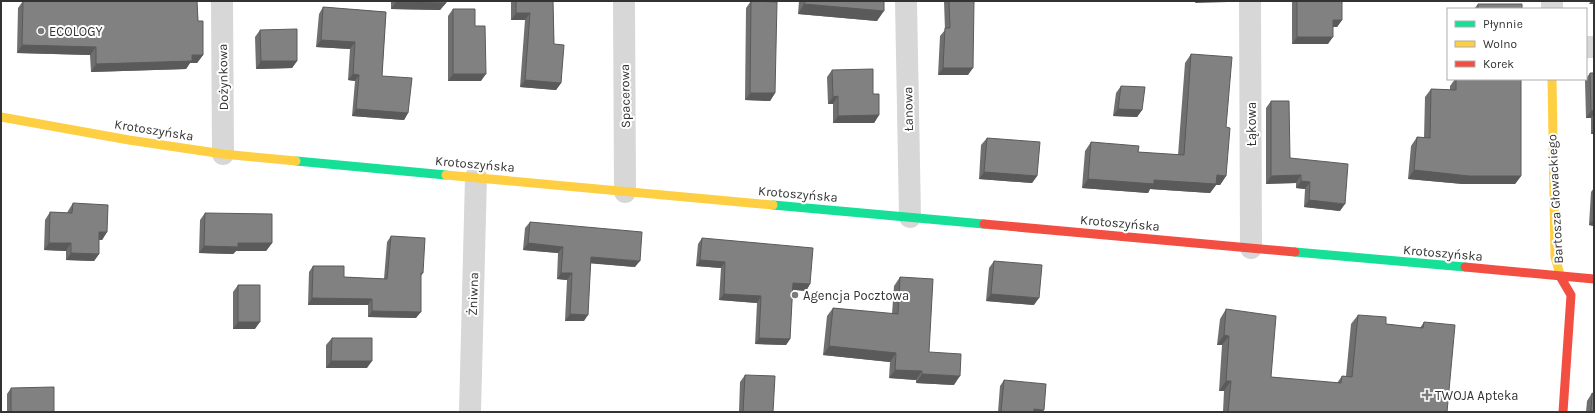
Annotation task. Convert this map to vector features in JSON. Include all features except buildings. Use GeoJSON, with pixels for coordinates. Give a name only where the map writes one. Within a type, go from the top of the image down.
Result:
{"type":"FeatureCollection","features":[{"type":"Feature","properties":{"kind":"main road","name":"Bartosza Głowackiego"},"geometry":{"type":"LineString","coordinates":[[1552,80],[1555,257],[1560,276],[1571,295],[1562,412]]}},
{"type":"Feature","properties":{"kind":"main road","name":"Krotoszyńska"},"geometry":{"type":"LineString","coordinates":[[1,117],[129,140],[223,154],[625,192],[1594,279]]}},
{"type":"Feature","properties":{"kind":"street","name":"Dożynkowa"},"geometry":{"type":"LineString","coordinates":[[222,1],[223,154]]}},
{"type":"Feature","properties":{"kind":"street","name":"Spacerowa"},"geometry":{"type":"LineString","coordinates":[[624,1],[625,192]]}},
{"type":"Feature","properties":{"kind":"street","name":"Łanowa"},"geometry":{"type":"LineString","coordinates":[[906,1],[910,217]]}},
{"type":"Feature","properties":{"kind":"street","name":"Łąkowa"},"geometry":{"type":"LineString","coordinates":[[1250,1],[1251,248]]}},
{"type":"Feature","properties":{"kind":"street","name":"Żniwna"},"geometry":{"type":"LineString","coordinates":[[470,412],[476,177]]}},
{"type":"Feature","properties":{"kind":"traffic: fast"},"geometry":{"type":"LineString","coordinates":[[296,161],[446,175]]}},
{"type":"Feature","properties":{"kind":"traffic: fast"},"geometry":{"type":"LineString","coordinates":[[773,205],[984,224]]}},
{"type":"Feature","properties":{"kind":"traffic: fast"},"geometry":{"type":"LineString","coordinates":[[1295,252],[1465,267]]}},
{"type":"Feature","properties":{"kind":"traffic: slow"},"geometry":{"type":"LineString","coordinates":[[1552,80],[1555,257],[1561,278]]}},
{"type":"Feature","properties":{"kind":"traffic: slow"},"geometry":{"type":"LineString","coordinates":[[1,117],[129,140],[223,154],[296,161]]}},
{"type":"Feature","properties":{"kind":"traffic: slow"},"geometry":{"type":"LineString","coordinates":[[446,175],[773,205]]}},
{"type":"Feature","properties":{"kind":"traffic: jam"},"geometry":{"type":"LineString","coordinates":[[984,224],[1295,252]]}},
{"type":"Feature","properties":{"kind":"traffic: jam"},"geometry":{"type":"LineString","coordinates":[[1465,267],[1594,279]]}},
{"type":"Feature","properties":{"kind":"traffic: jam"},"geometry":{"type":"LineString","coordinates":[[1561,278],[1571,295],[1563,412]]}},
{"type":"Feature","properties":{"kind":"place","name":"ECOLOGY"},"geometry":{"type":"Point","coordinates":[41,31]}},
{"type":"Feature","properties":{"kind":"place","name":"Agencja Pocztowa"},"geometry":{"type":"Point","coordinates":[795,295]}},
{"type":"Feature","properties":{"kind":"place","name":"TWOJA Apteka"},"geometry":{"type":"Point","coordinates":[1427,395]}}]}
